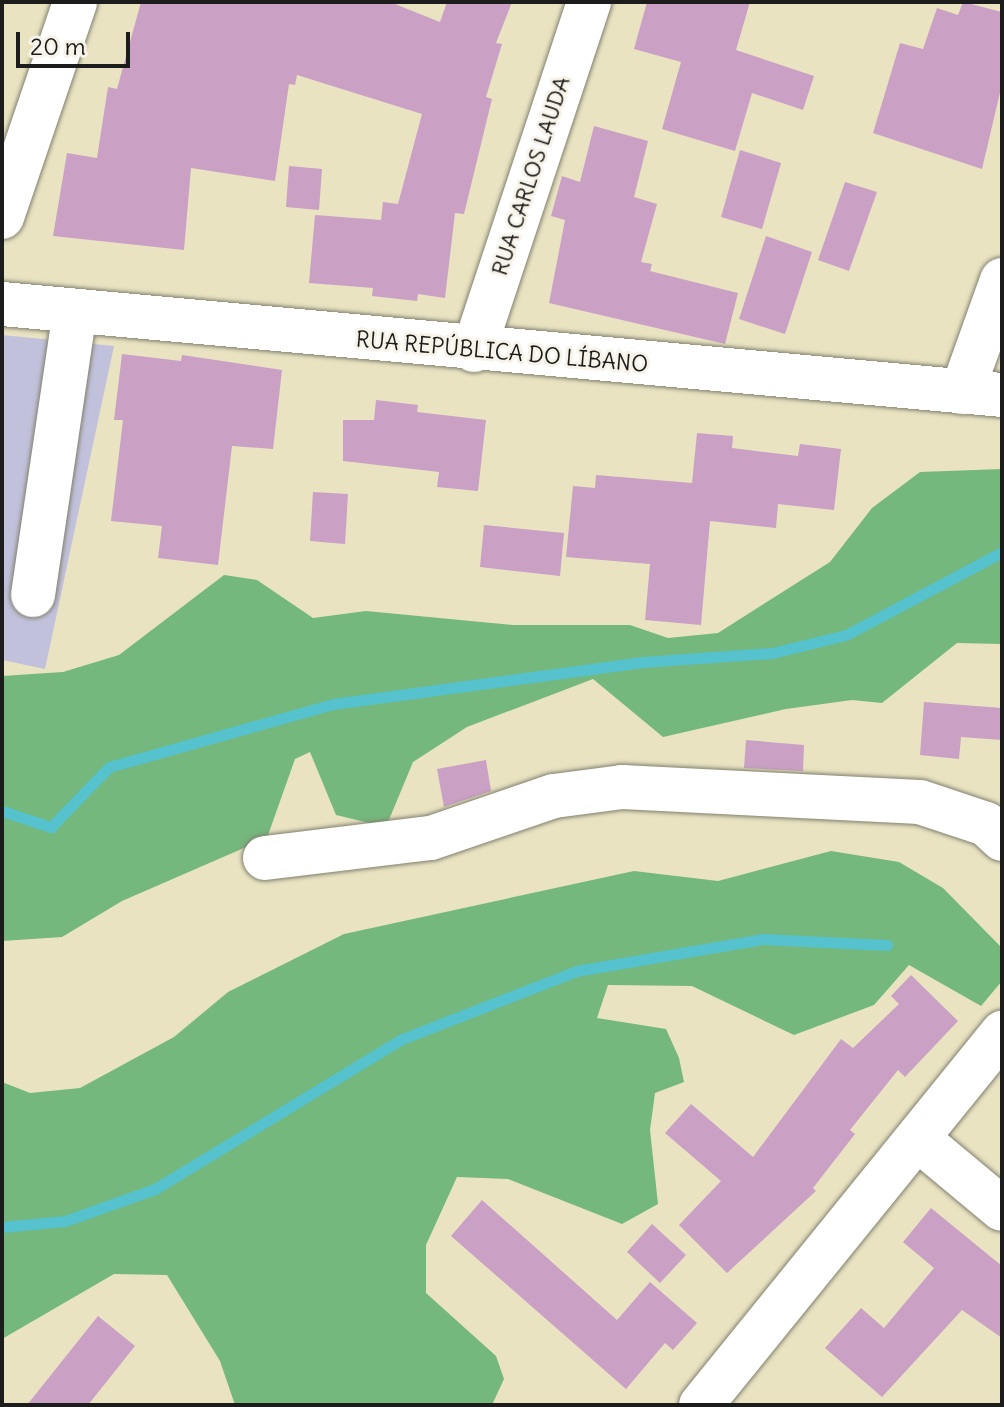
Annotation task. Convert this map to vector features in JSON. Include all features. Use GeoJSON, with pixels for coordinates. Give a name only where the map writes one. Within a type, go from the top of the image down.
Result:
{"type":"FeatureCollection","features":[{"type":"Feature","properties":{"kind":"street"},"geometry":{"type":"LineString","coordinates":[[2,217],[75,2]]}},
{"type":"Feature","properties":{"kind":"street","name":"RUA CARLOS LAUDA"},"geometry":{"type":"LineString","coordinates":[[474,350],[589,2]]}},
{"type":"Feature","properties":{"kind":"street"},"geometry":{"type":"LineString","coordinates":[[982,394],[1002,280]]}},
{"type":"Feature","properties":{"kind":"street","name":"RUA REPÚBLICA DO LÍBANO"},"geometry":{"type":"LineString","coordinates":[[2,304],[474,350],[982,394]]}},
{"type":"Feature","properties":{"kind":"street"},"geometry":{"type":"LineString","coordinates":[[33,595],[75,311]]}},
{"type":"Feature","properties":{"kind":"street"},"geometry":{"type":"LineString","coordinates":[[265,858],[431,838],[554,796],[622,787],[920,802],[986,824],[1002,839]]}},
{"type":"Feature","properties":{"kind":"street"},"geometry":{"type":"LineString","coordinates":[[701,1405],[1002,1033]]}},
{"type":"Feature","properties":{"kind":"street"},"geometry":{"type":"LineString","coordinates":[[918,1139],[1002,1209]]}},
{"type":"Feature","properties":{"kind":"shaded area"},"geometry":{"type":"Polygon","coordinates":[[[2,335],[114,346],[45,669],[2,660],[2,335]]]}},
{"type":"Feature","properties":{"kind":"green space"},"geometry":{"type":"Polygon","coordinates":[[[1002,469],[1002,644],[957,643],[882,703],[852,700],[786,709],[663,737],[593,679],[467,727],[413,762],[386,827],[336,815],[310,752],[295,759],[267,838],[122,901],[62,937],[2,941],[2,676],[63,672],[119,655],[224,575],[257,580],[313,618],[366,611],[513,625],[630,625],[668,638],[718,633],[830,562],[872,508],[920,472],[1002,469]]]}},
{"type":"Feature","properties":{"kind":"green space"},"geometry":{"type":"Polygon","coordinates":[[[831,851],[899,862],[943,888],[1002,948],[1002,981],[981,1006],[909,965],[874,1005],[794,1035],[692,986],[608,985],[597,1018],[666,1029],[679,1058],[684,1082],[655,1093],[650,1130],[658,1204],[622,1224],[508,1179],[457,1177],[426,1245],[426,1293],[496,1356],[504,1379],[492,1405],[235,1405],[220,1361],[167,1275],[114,1274],[2,1339],[2,1082],[30,1093],[80,1088],[174,1037],[228,992],[344,934],[634,871],[718,881],[831,851]]]}},
{"type":"Feature","properties":{"kind":"building"},"geometry":{"type":"Polygon","coordinates":[[[141,2],[390,2],[440,22],[447,2],[512,2],[496,43],[502,44],[486,97],[492,99],[464,214],[455,213],[445,298],[418,294],[417,301],[372,296],[373,288],[309,283],[315,215],[381,220],[383,202],[398,204],[422,114],[297,75],[295,85],[289,84],[275,181],[191,168],[184,250],[53,236],[67,153],[97,158],[108,87],[117,89],[141,2]]]}},
{"type":"Feature","properties":{"kind":"building"},"geometry":{"type":"Polygon","coordinates":[[[647,2],[750,2],[736,50],[814,76],[803,110],[752,93],[735,151],[662,129],[681,62],[634,49],[647,2]]]}},
{"type":"Feature","properties":{"kind":"building"},"geometry":{"type":"Polygon","coordinates":[[[963,2],[1002,12],[1002,84],[982,169],[873,133],[900,43],[923,49],[937,8],[958,15],[963,2]]]}},
{"type":"Feature","properties":{"kind":"building"},"geometry":{"type":"Polygon","coordinates":[[[594,126],[648,141],[634,197],[657,204],[641,262],[652,264],[650,271],[738,293],[725,344],[549,303],[565,220],[551,216],[562,176],[580,182],[594,126]]]}},
{"type":"Feature","properties":{"kind":"building"},"geometry":{"type":"Polygon","coordinates":[[[740,150],[781,163],[762,229],[721,217],[740,150]]]}},
{"type":"Feature","properties":{"kind":"building"},"geometry":{"type":"Polygon","coordinates":[[[289,166],[322,169],[319,210],[286,207],[289,166]]]}},
{"type":"Feature","properties":{"kind":"building"},"geometry":{"type":"Polygon","coordinates":[[[845,182],[877,192],[849,271],[818,260],[845,182]]]}},
{"type":"Feature","properties":{"kind":"building"},"geometry":{"type":"Polygon","coordinates":[[[766,236],[812,252],[785,334],[739,319],[766,236]]]}},
{"type":"Feature","properties":{"kind":"building"},"geometry":{"type":"Polygon","coordinates":[[[122,354],[181,361],[182,355],[282,370],[273,449],[232,446],[218,565],[158,558],[162,526],[111,521],[123,420],[114,420],[122,354]]]}},
{"type":"Feature","properties":{"kind":"building"},"geometry":{"type":"Polygon","coordinates":[[[376,400],[418,405],[417,412],[486,420],[478,491],[437,487],[439,472],[343,461],[343,420],[374,420],[376,400]]]}},
{"type":"Feature","properties":{"kind":"building"},"geometry":{"type":"Polygon","coordinates":[[[697,433],[733,436],[732,448],[798,456],[800,444],[841,449],[834,510],[778,504],[776,528],[710,521],[701,625],[645,620],[650,564],[566,557],[573,486],[595,488],[596,475],[692,483],[697,433]]]}},
{"type":"Feature","properties":{"kind":"building"},"geometry":{"type":"Polygon","coordinates":[[[313,492],[348,494],[345,544],[310,541],[313,492]]]}},
{"type":"Feature","properties":{"kind":"building"},"geometry":{"type":"Polygon","coordinates":[[[484,525],[564,533],[560,576],[480,567],[484,525]]]}},
{"type":"Feature","properties":{"kind":"building"},"geometry":{"type":"Polygon","coordinates":[[[924,702],[1002,708],[1002,740],[961,737],[959,759],[920,755],[924,702]]]}},
{"type":"Feature","properties":{"kind":"building"},"geometry":{"type":"Polygon","coordinates":[[[746,740],[804,745],[803,771],[744,768],[746,740]]]}},
{"type":"Feature","properties":{"kind":"building"},"geometry":{"type":"Polygon","coordinates":[[[486,760],[491,791],[444,807],[437,769],[486,760]]]}},
{"type":"Feature","properties":{"kind":"building"},"geometry":{"type":"Polygon","coordinates":[[[911,975],[958,1021],[905,1077],[898,1070],[850,1130],[855,1134],[813,1188],[816,1191],[727,1273],[679,1225],[721,1181],[665,1133],[691,1104],[753,1157],[841,1039],[853,1048],[899,1004],[891,996],[911,975]]]}},
{"type":"Feature","properties":{"kind":"building"},"geometry":{"type":"Polygon","coordinates":[[[482,1200],[617,1320],[650,1282],[697,1323],[673,1350],[665,1343],[626,1389],[451,1236],[482,1200]]]}},
{"type":"Feature","properties":{"kind":"building"},"geometry":{"type":"Polygon","coordinates":[[[931,1208],[1002,1266],[1002,1338],[962,1310],[882,1397],[825,1348],[861,1308],[884,1328],[934,1268],[903,1242],[931,1208]]]}},
{"type":"Feature","properties":{"kind":"building"},"geometry":{"type":"Polygon","coordinates":[[[652,1224],[686,1255],[660,1283],[627,1252],[652,1224]]]}},
{"type":"Feature","properties":{"kind":"building"},"geometry":{"type":"Polygon","coordinates":[[[98,1316],[135,1346],[88,1405],[27,1405],[98,1316]]]}},
{"type":"Feature","properties":{"kind":"waterway"},"geometry":{"type":"LineString","coordinates":[[2,811],[51,827],[109,767],[333,704],[643,662],[772,653],[846,635],[1002,552]]}},
{"type":"Feature","properties":{"kind":"waterway"},"geometry":{"type":"LineString","coordinates":[[2,1227],[65,1221],[155,1189],[402,1039],[576,971],[763,939],[887,945]]}}]}
